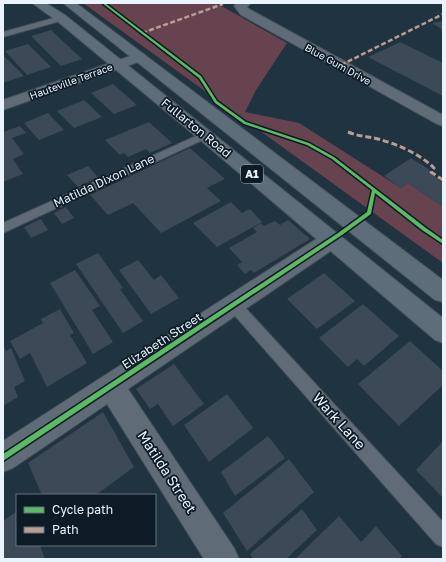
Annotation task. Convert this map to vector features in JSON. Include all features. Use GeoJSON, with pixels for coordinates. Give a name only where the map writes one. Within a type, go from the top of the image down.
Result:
{"type":"FeatureCollection","features":[{"type":"Feature","properties":{"kind":"main road","name":"Fullarton Road"},"geometry":{"type":"LineString","coordinates":[[38,3],[65,10],[139,57],[443,292]]}},
{"type":"Feature","properties":{"kind":"main road","name":"Fullarton Road"},"geometry":{"type":"LineString","coordinates":[[65,10],[117,65],[205,135],[443,332]]}},
{"type":"Feature","properties":{"kind":"street","name":"Blue Gum Drive"},"geometry":{"type":"LineString","coordinates":[[245,3],[240,6],[245,12],[443,121]]}},
{"type":"Feature","properties":{"kind":"street","name":"Hauteville Terrace"},"geometry":{"type":"LineString","coordinates":[[3,105],[139,57]]}},
{"type":"Feature","properties":{"kind":"street","name":"Elizabeth Street"},"geometry":{"type":"LineString","coordinates":[[3,458],[332,240]]}},
{"type":"Feature","properties":{"kind":"street","name":"Matilda Street"},"geometry":{"type":"LineString","coordinates":[[111,386],[223,559]]}},
{"type":"Feature","properties":{"kind":"lane"},"geometry":{"type":"LineString","coordinates":[[3,35],[65,10]]}},
{"type":"Feature","properties":{"kind":"lane","name":"Matilda Dixon Lane"},"geometry":{"type":"LineString","coordinates":[[3,228],[205,135]]}},
{"type":"Feature","properties":{"kind":"lane","name":"Wark Lane"},"geometry":{"type":"LineString","coordinates":[[234,304],[443,537]]}},
{"type":"Feature","properties":{"kind":"shaded area"},"geometry":{"type":"Polygon","coordinates":[[[83,3],[216,3],[287,43],[256,90],[245,112],[299,123],[401,188],[408,183],[443,207],[443,263],[83,3]]]}},
{"type":"Feature","properties":{"kind":"building"},"geometry":{"type":"Polygon","coordinates":[[[443,21],[443,30],[432,23],[443,21]]]}},
{"type":"Feature","properties":{"kind":"building"},"geometry":{"type":"Polygon","coordinates":[[[51,30],[82,59],[61,66],[31,36],[51,30]]]}},
{"type":"Feature","properties":{"kind":"building"},"geometry":{"type":"Polygon","coordinates":[[[400,42],[443,63],[443,96],[368,57],[400,42]]]}},
{"type":"Feature","properties":{"kind":"building"},"geometry":{"type":"Polygon","coordinates":[[[28,44],[51,67],[27,75],[5,51],[28,44]]]}},
{"type":"Feature","properties":{"kind":"building"},"geometry":{"type":"Polygon","coordinates":[[[3,55],[24,76],[3,83],[3,55]]]}},
{"type":"Feature","properties":{"kind":"building"},"geometry":{"type":"Polygon","coordinates":[[[113,84],[137,105],[114,114],[91,93],[113,84]]]}},
{"type":"Feature","properties":{"kind":"building"},"geometry":{"type":"Polygon","coordinates":[[[84,100],[102,117],[74,128],[57,111],[84,100]]]}},
{"type":"Feature","properties":{"kind":"building"},"geometry":{"type":"Polygon","coordinates":[[[48,113],[64,130],[39,140],[24,123],[48,113]]]}},
{"type":"Feature","properties":{"kind":"building"},"geometry":{"type":"Polygon","coordinates":[[[149,122],[172,143],[150,153],[146,149],[128,157],[124,153],[120,155],[105,140],[149,122]]]}},
{"type":"Feature","properties":{"kind":"building"},"geometry":{"type":"Polygon","coordinates":[[[20,126],[26,133],[12,138],[24,154],[13,159],[23,174],[3,182],[3,132],[20,126]]]}},
{"type":"Feature","properties":{"kind":"building"},"geometry":{"type":"Polygon","coordinates":[[[190,148],[225,179],[207,188],[221,201],[161,233],[133,203],[108,215],[90,195],[190,148]]]}},
{"type":"Feature","properties":{"kind":"building"},"geometry":{"type":"Polygon","coordinates":[[[411,158],[430,170],[428,171],[443,183],[443,207],[408,183],[401,188],[384,176],[411,158]]]}},
{"type":"Feature","properties":{"kind":"building"},"geometry":{"type":"Polygon","coordinates":[[[88,166],[98,177],[78,187],[67,175],[88,166]]]}},
{"type":"Feature","properties":{"kind":"building"},"geometry":{"type":"Polygon","coordinates":[[[231,202],[242,213],[250,209],[262,222],[217,247],[193,223],[231,202]]]}},
{"type":"Feature","properties":{"kind":"building"},"geometry":{"type":"Polygon","coordinates":[[[66,207],[74,218],[62,224],[54,213],[66,207]]]}},
{"type":"Feature","properties":{"kind":"building"},"geometry":{"type":"Polygon","coordinates":[[[41,219],[48,230],[31,238],[24,227],[41,219]]]}},
{"type":"Feature","properties":{"kind":"building"},"geometry":{"type":"Polygon","coordinates":[[[288,220],[310,239],[254,273],[251,270],[245,274],[237,265],[242,262],[229,248],[257,232],[253,228],[261,223],[264,226],[275,221],[280,225],[288,220]]]}},
{"type":"Feature","properties":{"kind":"building"},"geometry":{"type":"Polygon","coordinates":[[[98,253],[123,288],[120,289],[143,321],[123,333],[76,264],[98,253]]]}},
{"type":"Feature","properties":{"kind":"building"},"geometry":{"type":"Polygon","coordinates":[[[138,260],[154,280],[161,275],[179,298],[151,314],[119,270],[138,260]]]}},
{"type":"Feature","properties":{"kind":"building"},"geometry":{"type":"Polygon","coordinates":[[[75,270],[100,306],[92,310],[113,342],[93,354],[50,283],[75,270]]]}},
{"type":"Feature","properties":{"kind":"building"},"geometry":{"type":"Polygon","coordinates":[[[324,273],[355,301],[317,329],[287,299],[324,273]]]}},
{"type":"Feature","properties":{"kind":"building"},"geometry":{"type":"Polygon","coordinates":[[[363,304],[399,336],[364,366],[357,359],[348,367],[319,338],[363,304]]]}},
{"type":"Feature","properties":{"kind":"building"},"geometry":{"type":"Polygon","coordinates":[[[60,309],[74,333],[70,335],[87,363],[47,387],[30,353],[20,359],[10,341],[43,323],[41,319],[60,309]]]}},
{"type":"Feature","properties":{"kind":"building"},"geometry":{"type":"Polygon","coordinates":[[[410,341],[443,371],[443,385],[399,426],[358,384],[410,341]]]}},
{"type":"Feature","properties":{"kind":"building"},"geometry":{"type":"Polygon","coordinates":[[[3,344],[6,351],[11,348],[25,381],[14,387],[18,397],[3,406],[3,344]]]}},
{"type":"Feature","properties":{"kind":"building"},"geometry":{"type":"Polygon","coordinates":[[[174,364],[204,404],[173,426],[158,404],[150,409],[136,389],[174,364]]]}},
{"type":"Feature","properties":{"kind":"building"},"geometry":{"type":"Polygon","coordinates":[[[227,394],[253,428],[209,462],[184,425],[227,394]]]}},
{"type":"Feature","properties":{"kind":"building"},"geometry":{"type":"Polygon","coordinates":[[[103,412],[134,467],[97,494],[42,494],[28,463],[103,412]]]}},
{"type":"Feature","properties":{"kind":"building"},"geometry":{"type":"Polygon","coordinates":[[[268,436],[285,458],[235,496],[221,472],[268,436]]]}},
{"type":"Feature","properties":{"kind":"building"},"geometry":{"type":"Polygon","coordinates":[[[443,441],[443,498],[416,470],[443,441]]]}},
{"type":"Feature","properties":{"kind":"building"},"geometry":{"type":"Polygon","coordinates":[[[289,459],[314,492],[247,551],[223,513],[289,459]]]}},
{"type":"Feature","properties":{"kind":"building"},"geometry":{"type":"Polygon","coordinates":[[[302,509],[317,530],[286,559],[253,559],[250,554],[302,509]]]}},
{"type":"Feature","properties":{"kind":"building"},"geometry":{"type":"Polygon","coordinates":[[[16,512],[16,546],[40,546],[45,559],[3,559],[3,521],[16,512]]]}},
{"type":"Feature","properties":{"kind":"building"},"geometry":{"type":"Polygon","coordinates":[[[339,516],[361,542],[376,526],[402,556],[399,559],[295,559],[339,516]]]}},
{"type":"Feature","properties":{"kind":"marked path"},"geometry":{"type":"LineString","coordinates":[[142,33],[223,4]]}},
{"type":"Feature","properties":{"kind":"marked path"},"geometry":{"type":"LineString","coordinates":[[341,65],[443,14]]}},
{"type":"Feature","properties":{"kind":"marked path"},"geometry":{"type":"LineString","coordinates":[[348,132],[359,137],[377,139],[399,146],[429,163],[434,168],[431,172],[443,180]]}},
{"type":"Feature","properties":{"kind":"cycle path"},"geometry":{"type":"LineString","coordinates":[[103,3],[200,77],[216,102],[245,123],[308,144],[333,158],[443,242]]}},
{"type":"Feature","properties":{"kind":"cycle path"},"geometry":{"type":"LineString","coordinates":[[3,458],[340,234],[369,213],[374,190]]}}]}
